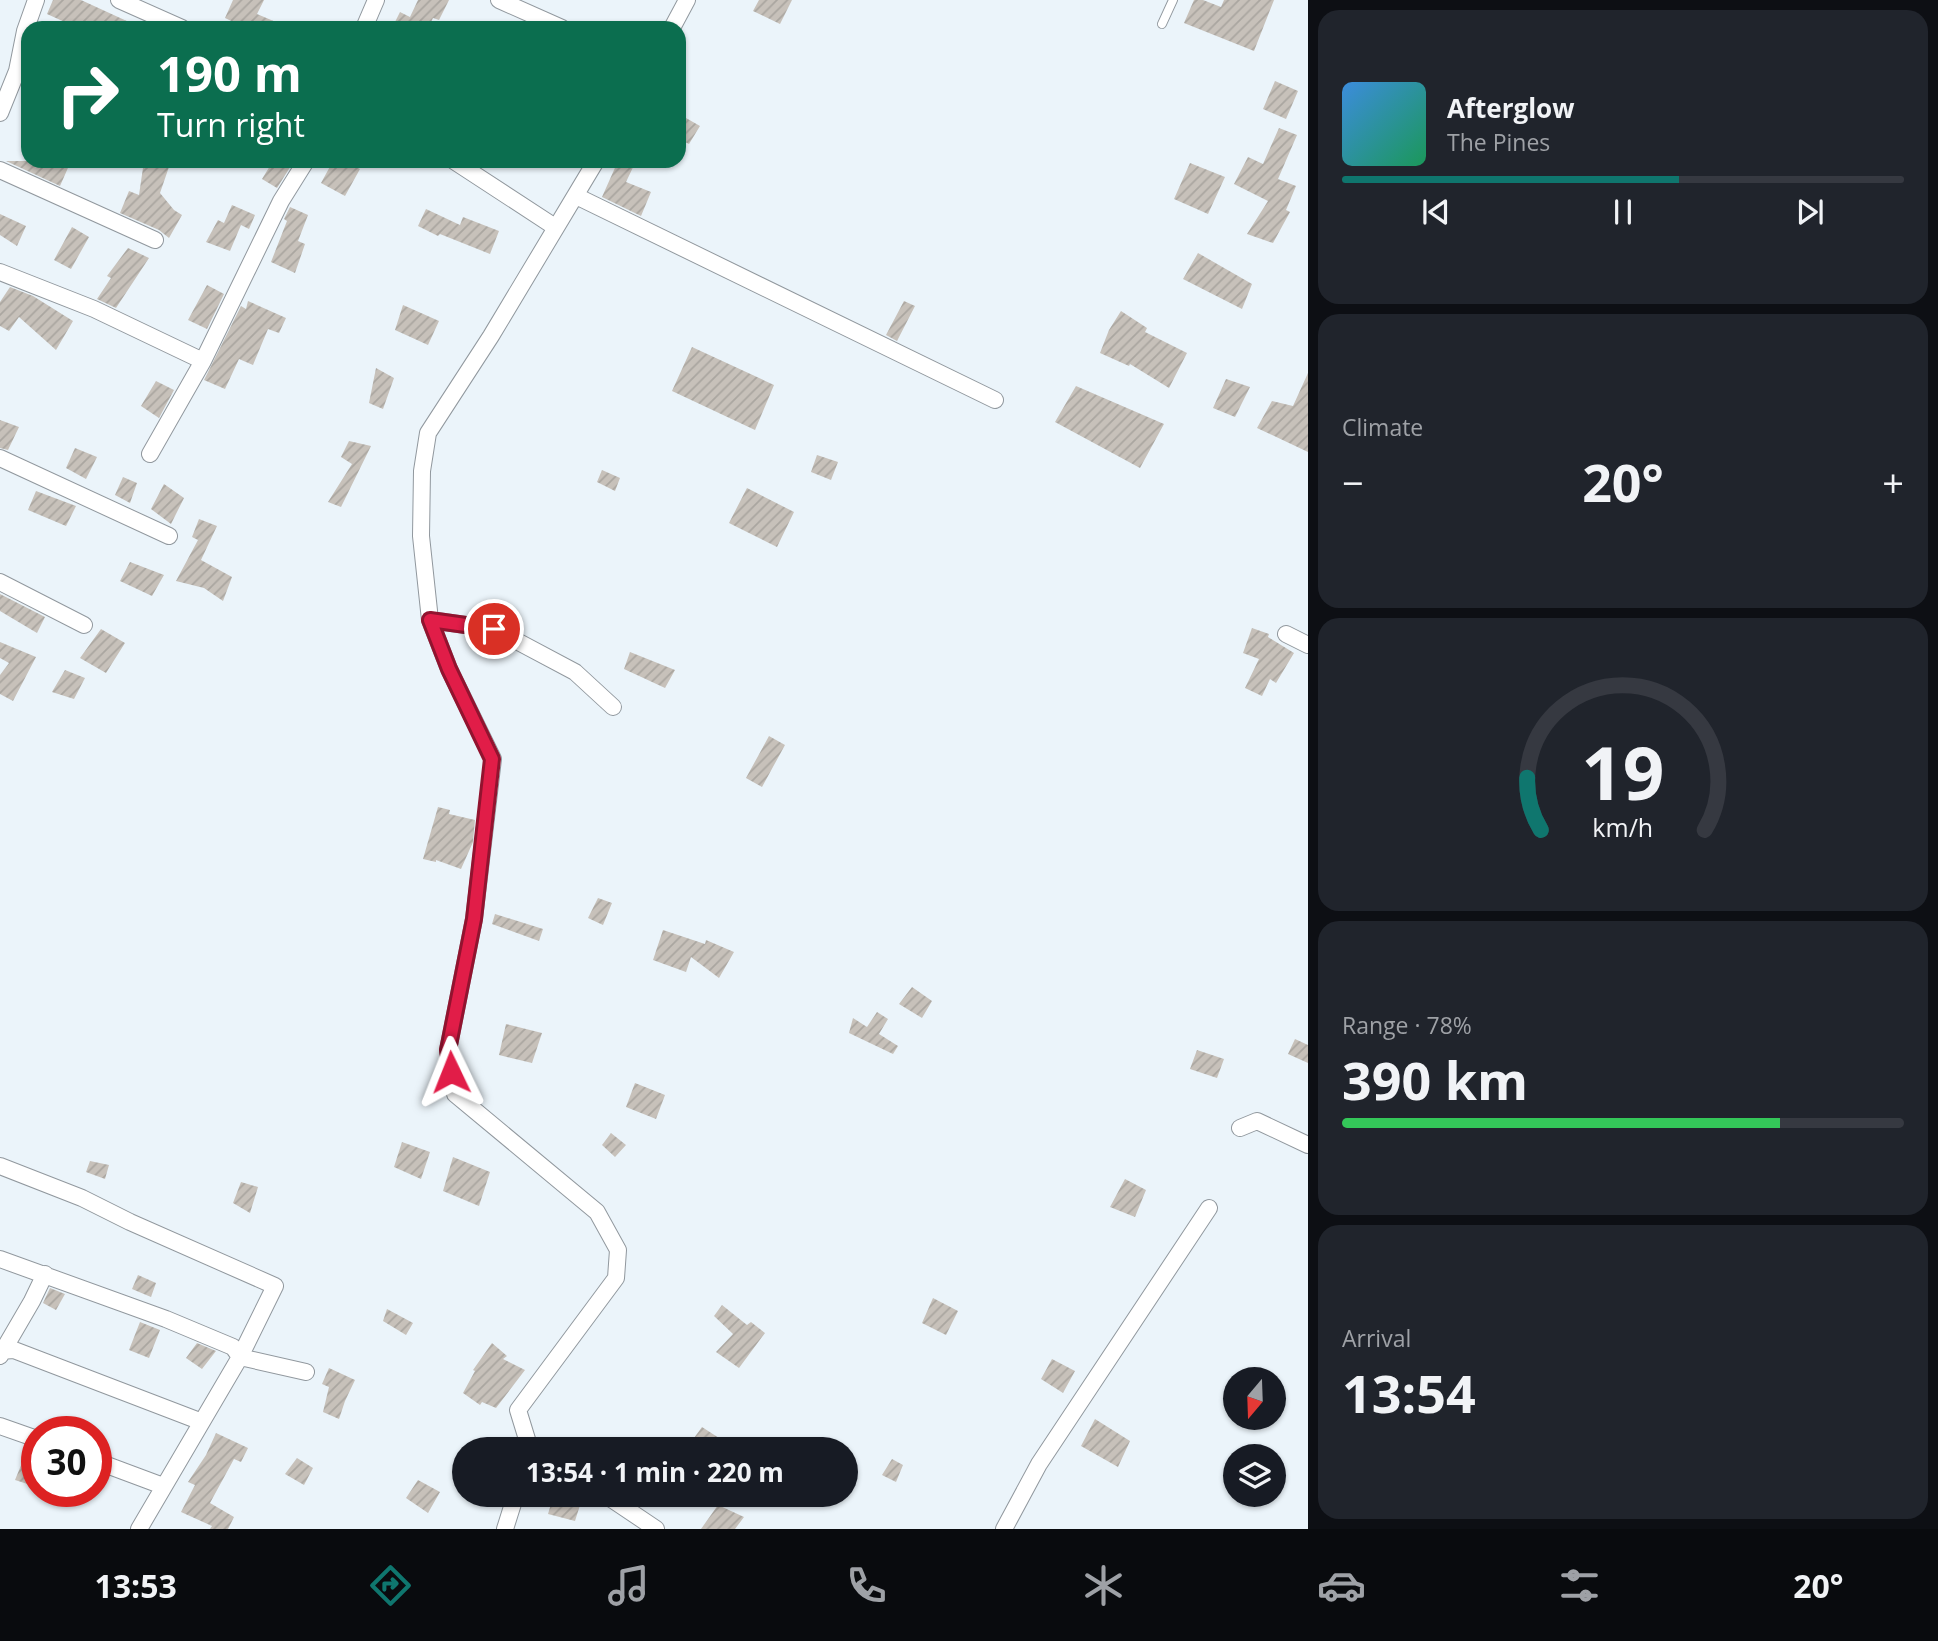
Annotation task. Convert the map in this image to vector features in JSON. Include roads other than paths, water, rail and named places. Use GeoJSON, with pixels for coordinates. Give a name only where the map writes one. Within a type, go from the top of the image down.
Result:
{"type":"FeatureCollection","features":[{"type":"Feature","properties":{"kind":"street"},"geometry":{"type":"LineString","coordinates":[[29,21],[36,0]]}},
{"type":"Feature","properties":{"kind":"street"},"geometry":{"type":"LineString","coordinates":[[119,0],[166,21]]}},
{"type":"Feature","properties":{"kind":"street"},"geometry":{"type":"LineString","coordinates":[[367,21],[376,0]]}},
{"type":"Feature","properties":{"kind":"street"},"geometry":{"type":"LineString","coordinates":[[499,0],[546,21]]}},
{"type":"Feature","properties":{"kind":"street"},"geometry":{"type":"LineString","coordinates":[[676,21],[687,0]]}},
{"type":"Feature","properties":{"kind":"street"},"geometry":{"type":"LineString","coordinates":[[0,113],[17,71],[21,51]]}},
{"type":"Feature","properties":{"kind":"street"},"geometry":{"type":"LineString","coordinates":[[150,454],[203,361],[281,201],[302,168]]}},
{"type":"Feature","properties":{"kind":"street"},"geometry":{"type":"LineString","coordinates":[[465,168],[555,228]]}},
{"type":"Feature","properties":{"kind":"street"},"geometry":{"type":"LineString","coordinates":[[526,1437],[518,1410],[616,1278],[618,1250],[597,1212],[455,1094],[448,1050],[474,919],[492,759],[449,669],[430,620],[421,536],[422,471],[428,433],[491,337],[592,168]]}},
{"type":"Feature","properties":{"kind":"street"},"geometry":{"type":"LineString","coordinates":[[0,170],[155,240]]}},
{"type":"Feature","properties":{"kind":"street"},"geometry":{"type":"LineString","coordinates":[[576,196],[995,400]]}},
{"type":"Feature","properties":{"kind":"street"},"geometry":{"type":"LineString","coordinates":[[0,272],[94,309],[203,361]]}},
{"type":"Feature","properties":{"kind":"street"},"geometry":{"type":"LineString","coordinates":[[0,458],[169,536]]}},
{"type":"Feature","properties":{"kind":"street"},"geometry":{"type":"LineString","coordinates":[[0,582],[84,625]]}},
{"type":"Feature","properties":{"kind":"street"},"geometry":{"type":"LineString","coordinates":[[430,620],[494,629],[575,672],[614,707]]}},
{"type":"Feature","properties":{"kind":"street"},"geometry":{"type":"LineString","coordinates":[[1286,634],[1308,645]]}},
{"type":"Feature","properties":{"kind":"street"},"geometry":{"type":"LineString","coordinates":[[1240,1128],[1257,1121],[1308,1145]]}},
{"type":"Feature","properties":{"kind":"street"},"geometry":{"type":"LineString","coordinates":[[0,1166],[82,1198],[275,1286],[240,1357],[139,1529]]}},
{"type":"Feature","properties":{"kind":"street"},"geometry":{"type":"LineString","coordinates":[[1004,1529],[1039,1464],[1209,1208]]}},
{"type":"Feature","properties":{"kind":"street"},"geometry":{"type":"LineString","coordinates":[[0,1259],[233,1346],[240,1357],[306,1372]]}},
{"type":"Feature","properties":{"kind":"street"},"geometry":{"type":"LineString","coordinates":[[1,1353],[45,1274]]}},
{"type":"Feature","properties":{"kind":"street"},"geometry":{"type":"LineString","coordinates":[[1,1353],[14,1350],[202,1422]]}},
{"type":"Feature","properties":{"kind":"street"},"geometry":{"type":"LineString","coordinates":[[0,1426],[21,1433]]}},
{"type":"Feature","properties":{"kind":"street"},"geometry":{"type":"LineString","coordinates":[[112,1467],[163,1486]]}},
{"type":"Feature","properties":{"kind":"street"},"geometry":{"type":"LineString","coordinates":[[505,1529],[512,1507]]}},
{"type":"Feature","properties":{"kind":"street"},"geometry":{"type":"LineString","coordinates":[[623,1507],[656,1529]]}},
{"type":"Feature","properties":{"kind":"lane"},"geometry":{"type":"LineString","coordinates":[[1162,24],[1173,0]]}}]}
